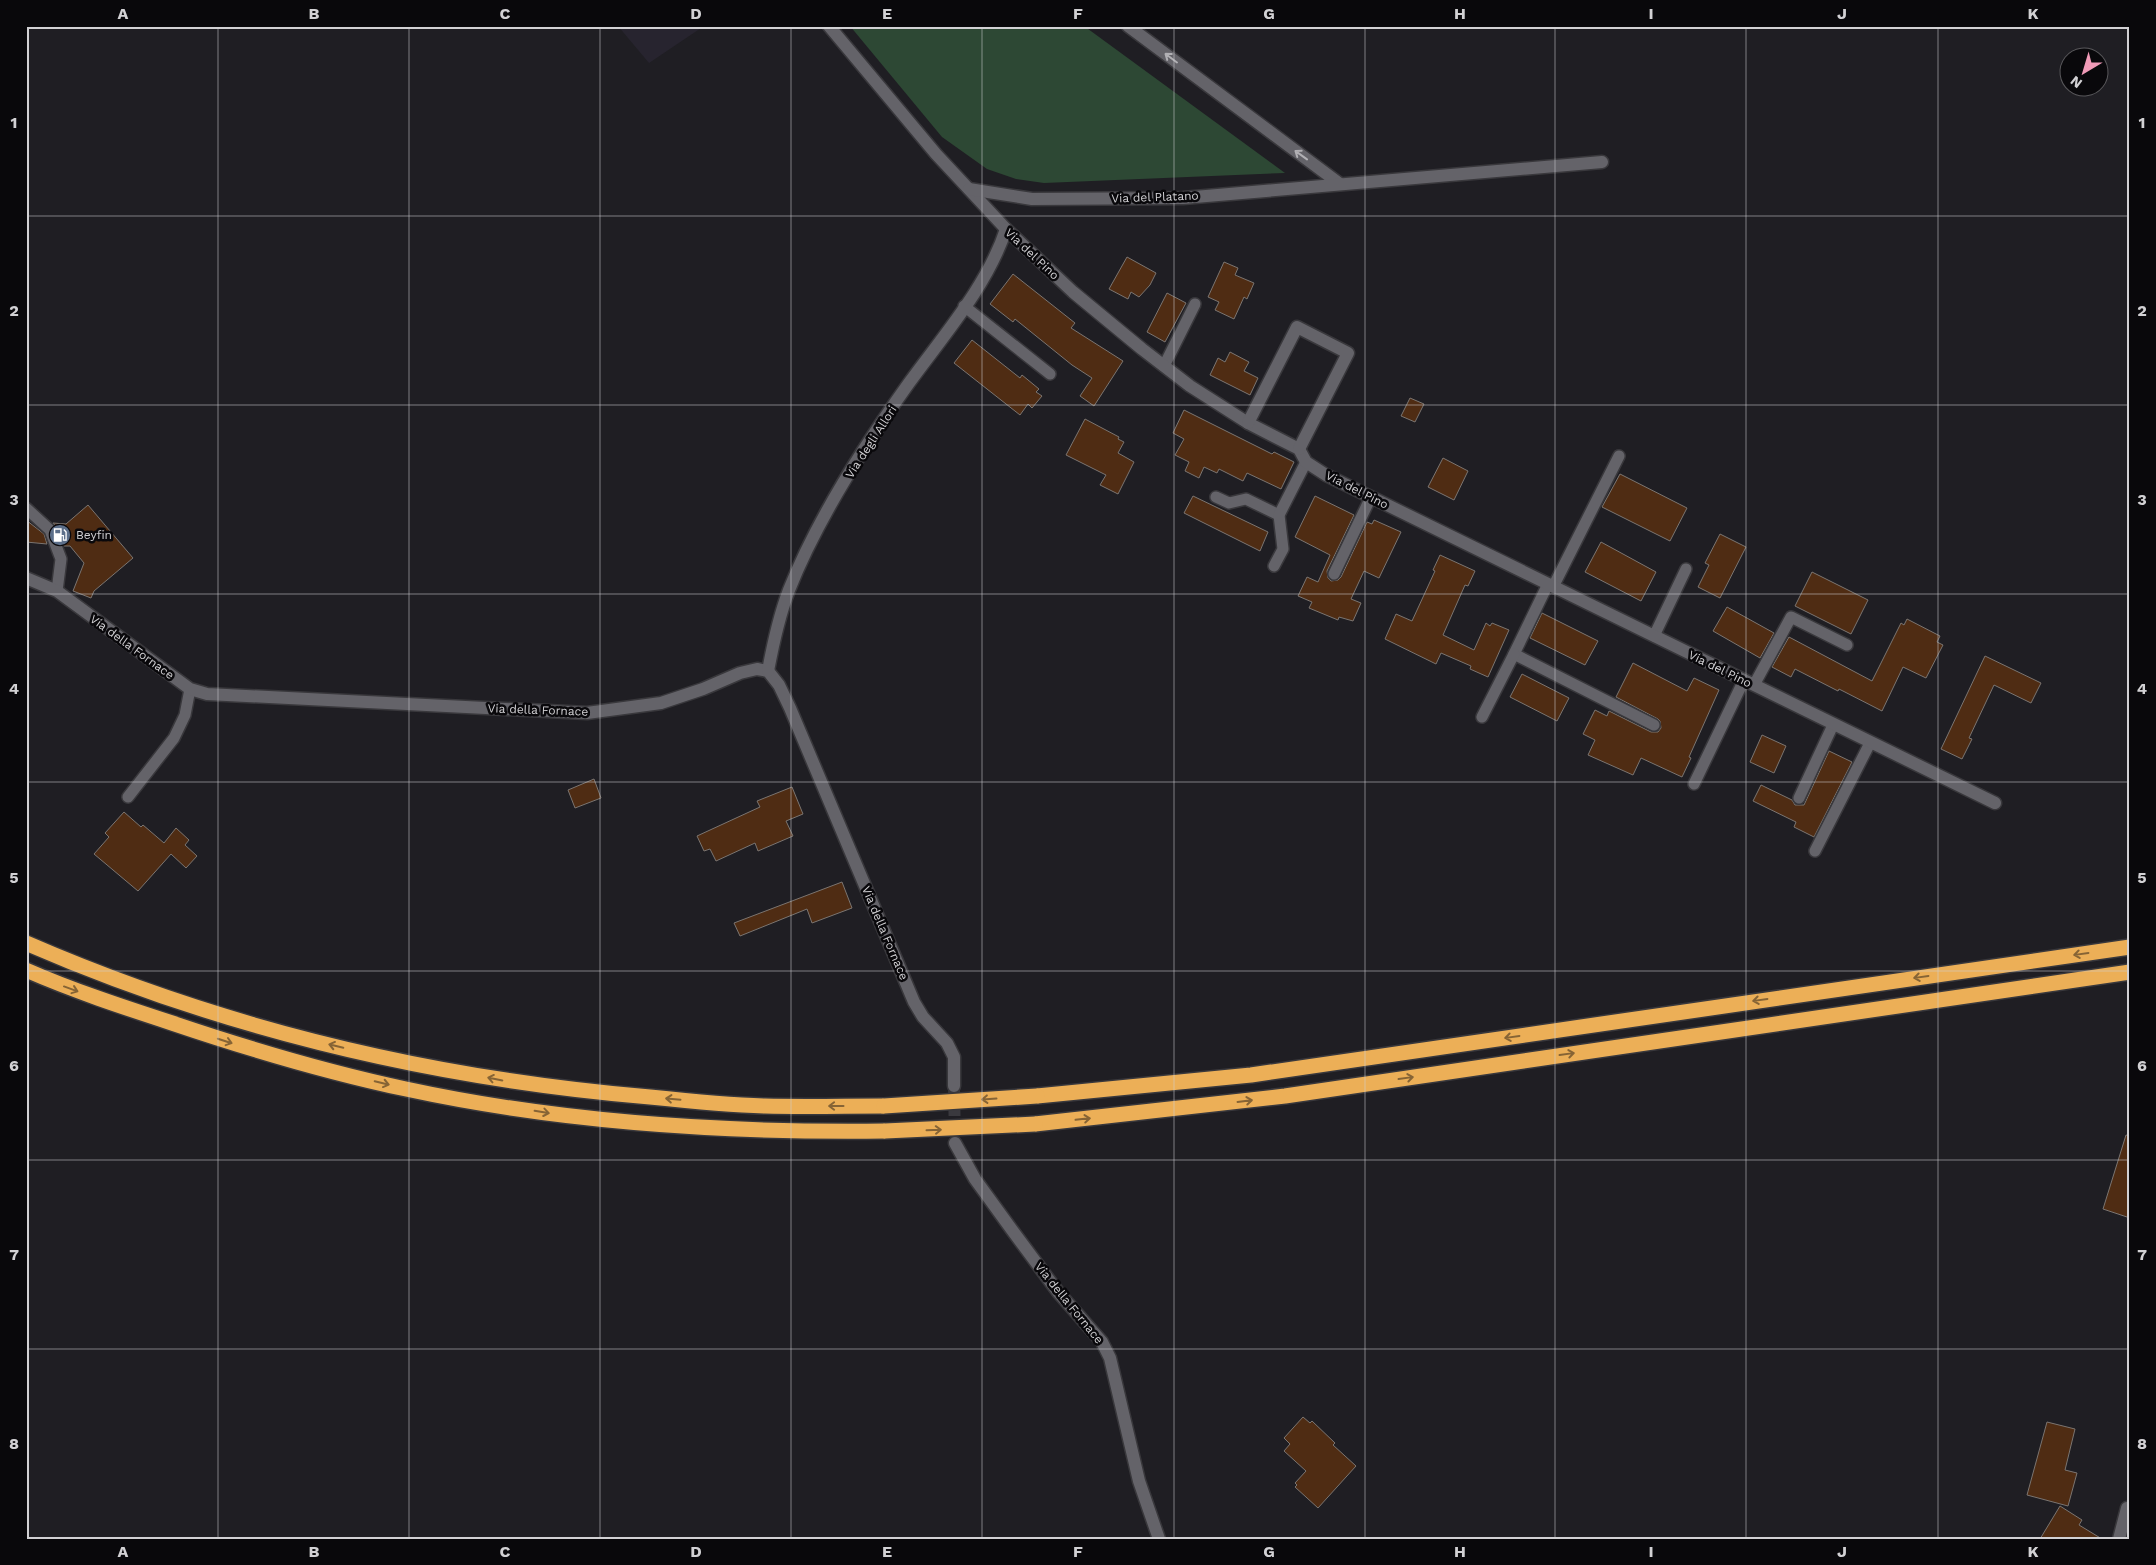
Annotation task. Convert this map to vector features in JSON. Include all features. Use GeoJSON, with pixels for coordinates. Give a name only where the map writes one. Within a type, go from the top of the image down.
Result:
{"type":"FeatureCollection","features":[{"type":"Feature","properties":{"kind":"highway"},"geometry":{"type":"LineString","coordinates":[[26,943],[65,960],[167,997],[274,1031],[421,1065],[512,1082],[600,1093],[765,1106],[884,1106],[1037,1096],[1250,1075],[2130,947]]}},
{"type":"Feature","properties":{"kind":"highway"},"geometry":{"type":"LineString","coordinates":[[26,970],[108,1002],[266,1054],[407,1089],[555,1114],[692,1128],[799,1132],[885,1131],[1035,1124],[1285,1096],[2130,972]]}},
{"type":"Feature","properties":{"kind":"street","name":"Via del Pino"},"geometry":{"type":"LineString","coordinates":[[829,26],[936,154],[1006,229],[1073,292],[1190,386],[1248,423],[1299,449],[1306,462],[1326,475],[1995,803]]}},
{"type":"Feature","properties":{"kind":"street"},"geometry":{"type":"LineString","coordinates":[[1128,26],[1340,184]]}},
{"type":"Feature","properties":{"kind":"street","name":"Via del Platano"},"geometry":{"type":"LineString","coordinates":[[969,189],[1032,198],[1183,198],[1602,162]]}},
{"type":"Feature","properties":{"kind":"street","name":"Via degli Allori"},"geometry":{"type":"LineString","coordinates":[[768,671],[774,641],[788,592],[826,510],[906,387],[990,269],[1006,229]]}},
{"type":"Feature","properties":{"kind":"street"},"geometry":{"type":"LineString","coordinates":[[1248,423],[1297,327],[1306,331],[1348,353],[1299,449]]}},
{"type":"Feature","properties":{"kind":"street","name":"Via della Fornace"},"geometry":{"type":"LineString","coordinates":[[26,578],[57,591],[190,689],[207,694],[587,713],[661,704],[740,673],[757,669],[768,671],[779,685],[790,708],[914,1002],[935,1032],[947,1043],[954,1057],[954,1086]]}},
{"type":"Feature","properties":{"kind":"street","name":"Via della Fornace"},"geometry":{"type":"LineString","coordinates":[[955,1143],[975,1179],[1012,1230],[1058,1292],[1102,1342],[1110,1358],[1139,1481],[1159,1539]]}},
{"type":"Feature","properties":{"kind":"street"},"geometry":{"type":"LineString","coordinates":[[2119,1539],[2127,1508]]}},
{"type":"Feature","properties":{"kind":"lane"},"geometry":{"type":"LineString","coordinates":[[1164,366],[1195,304]]}},
{"type":"Feature","properties":{"kind":"lane"},"geometry":{"type":"LineString","coordinates":[[964,306],[1050,374]]}},
{"type":"Feature","properties":{"kind":"lane"},"geometry":{"type":"LineString","coordinates":[[1482,717],[1619,456]]}},
{"type":"Feature","properties":{"kind":"lane"},"geometry":{"type":"LineString","coordinates":[[1274,566],[1283,549],[1279,515],[1306,462]]}},
{"type":"Feature","properties":{"kind":"lane"},"geometry":{"type":"LineString","coordinates":[[1216,497],[1229,503],[1246,499],[1279,515]]}},
{"type":"Feature","properties":{"kind":"lane"},"geometry":{"type":"LineString","coordinates":[[1334,574],[1371,497]]}},
{"type":"Feature","properties":{"kind":"lane"},"geometry":{"type":"LineString","coordinates":[[26,508],[50,530],[61,559],[57,591]]}},
{"type":"Feature","properties":{"kind":"lane"},"geometry":{"type":"LineString","coordinates":[[1654,636],[1686,569]]}},
{"type":"Feature","properties":{"kind":"lane"},"geometry":{"type":"LineString","coordinates":[[1694,784],[1749,683],[1791,617],[1848,645]]}},
{"type":"Feature","properties":{"kind":"lane"},"geometry":{"type":"LineString","coordinates":[[1514,654],[1654,725]]}},
{"type":"Feature","properties":{"kind":"lane"},"geometry":{"type":"LineString","coordinates":[[128,797],[174,738],[185,715],[190,689]]}},
{"type":"Feature","properties":{"kind":"lane"},"geometry":{"type":"LineString","coordinates":[[1799,798],[1833,725]]}},
{"type":"Feature","properties":{"kind":"lane"},"geometry":{"type":"LineString","coordinates":[[1815,851],[1870,743]]}},
{"type":"Feature","properties":{"kind":"shaded area"},"geometry":{"type":"Polygon","coordinates":[[[618,26],[704,26],[649,63],[618,26]]]}},
{"type":"Feature","properties":{"kind":"green space"},"geometry":{"type":"Polygon","coordinates":[[[850,26],[1084,26],[1285,173],[1044,183],[1016,179],[987,169],[942,137],[850,26]]]}},
{"type":"Feature","properties":{"kind":"building"},"geometry":{"type":"Polygon","coordinates":[[[1127,257],[1156,273],[1150,285],[1139,297],[1131,292],[1128,299],[1109,289],[1127,257]]]}},
{"type":"Feature","properties":{"kind":"building"},"geometry":{"type":"Polygon","coordinates":[[[1224,262],[1238,268],[1235,275],[1254,283],[1247,299],[1244,297],[1234,319],[1215,310],[1219,302],[1208,297],[1224,262]]]}},
{"type":"Feature","properties":{"kind":"building"},"geometry":{"type":"Polygon","coordinates":[[[1013,274],[1075,323],[1071,328],[1123,361],[1094,406],[1080,396],[1092,378],[1072,365],[1015,319],[1013,322],[990,304],[1013,274]]]}},
{"type":"Feature","properties":{"kind":"building"},"geometry":{"type":"Polygon","coordinates":[[[1167,293],[1186,303],[1165,342],[1147,332],[1167,293]]]}},
{"type":"Feature","properties":{"kind":"building"},"geometry":{"type":"Polygon","coordinates":[[[972,340],[1020,378],[1022,375],[1039,389],[1036,392],[1042,396],[1032,408],[1028,404],[1020,415],[954,363],[972,340]]]}},
{"type":"Feature","properties":{"kind":"building"},"geometry":{"type":"Polygon","coordinates":[[[1230,352],[1249,362],[1244,371],[1258,378],[1250,395],[1210,375],[1218,358],[1225,362],[1230,352]]]}},
{"type":"Feature","properties":{"kind":"building"},"geometry":{"type":"Polygon","coordinates":[[[1410,398],[1424,404],[1415,422],[1401,416],[1410,398]]]}},
{"type":"Feature","properties":{"kind":"building"},"geometry":{"type":"Polygon","coordinates":[[[1184,410],[1272,454],[1274,452],[1294,462],[1281,489],[1247,473],[1243,481],[1219,469],[1217,473],[1204,467],[1199,478],[1185,471],[1189,462],[1175,455],[1184,439],[1173,433],[1184,410]]]}},
{"type":"Feature","properties":{"kind":"building"},"geometry":{"type":"Polygon","coordinates":[[[1085,419],[1119,437],[1118,439],[1124,442],[1118,453],[1134,462],[1118,494],[1100,485],[1106,475],[1066,455],[1085,419]]]}},
{"type":"Feature","properties":{"kind":"building"},"geometry":{"type":"Polygon","coordinates":[[[1443,458],[1468,471],[1454,500],[1428,487],[1443,458]]]}},
{"type":"Feature","properties":{"kind":"building"},"geometry":{"type":"Polygon","coordinates":[[[1620,474],[1687,508],[1670,541],[1602,507],[1620,474]]]}},
{"type":"Feature","properties":{"kind":"building"},"geometry":{"type":"Polygon","coordinates":[[[1193,496],[1268,532],[1260,551],[1184,513],[1193,496]]]}},
{"type":"Feature","properties":{"kind":"building"},"geometry":{"type":"Polygon","coordinates":[[[1315,496],[1354,515],[1327,571],[1328,578],[1331,581],[1338,580],[1341,577],[1367,522],[1372,524],[1374,520],[1401,532],[1379,578],[1364,571],[1351,599],[1361,603],[1353,621],[1339,617],[1338,620],[1309,608],[1312,602],[1298,596],[1307,577],[1318,582],[1330,555],[1295,537],[1315,496]]]}},
{"type":"Feature","properties":{"kind":"building"},"geometry":{"type":"Polygon","coordinates":[[[88,505],[133,558],[94,591],[91,598],[73,591],[84,563],[70,546],[64,546],[57,527],[53,523],[66,524],[88,505]]]}},
{"type":"Feature","properties":{"kind":"building"},"geometry":{"type":"Polygon","coordinates":[[[26,520],[44,534],[47,544],[26,542],[26,520]]]}},
{"type":"Feature","properties":{"kind":"building"},"geometry":{"type":"Polygon","coordinates":[[[1720,534],[1746,547],[1720,598],[1698,587],[1709,565],[1705,563],[1720,534]]]}},
{"type":"Feature","properties":{"kind":"building"},"geometry":{"type":"Polygon","coordinates":[[[1601,542],[1656,572],[1641,601],[1585,572],[1601,542]]]}},
{"type":"Feature","properties":{"kind":"building"},"geometry":{"type":"Polygon","coordinates":[[[1440,555],[1475,571],[1468,586],[1465,585],[1443,635],[1474,650],[1486,623],[1490,626],[1492,623],[1509,630],[1488,677],[1470,669],[1471,666],[1441,653],[1436,664],[1385,639],[1396,614],[1412,621],[1435,571],[1433,570],[1440,555]]]}},
{"type":"Feature","properties":{"kind":"building"},"geometry":{"type":"Polygon","coordinates":[[[1812,572],[1868,600],[1851,634],[1795,606],[1812,572]]]}},
{"type":"Feature","properties":{"kind":"building"},"geometry":{"type":"Polygon","coordinates":[[[1727,607],[1774,633],[1760,658],[1713,631],[1727,607]]]}},
{"type":"Feature","properties":{"kind":"building"},"geometry":{"type":"Polygon","coordinates":[[[1542,613],[1598,641],[1585,665],[1530,638],[1542,613]]]}},
{"type":"Feature","properties":{"kind":"building"},"geometry":{"type":"Polygon","coordinates":[[[1907,619],[1940,636],[1937,642],[1943,645],[1926,678],[1903,667],[1882,711],[1795,669],[1791,677],[1772,667],[1789,637],[1872,681],[1901,623],[1904,625],[1907,619]]]}},
{"type":"Feature","properties":{"kind":"building"},"geometry":{"type":"Polygon","coordinates":[[[1985,656],[2041,683],[2031,703],[1994,685],[1969,738],[1972,739],[1962,759],[1941,749],[1985,656]]]}},
{"type":"Feature","properties":{"kind":"building"},"geometry":{"type":"Polygon","coordinates":[[[1633,663],[1687,691],[1694,678],[1719,690],[1682,777],[1641,758],[1633,775],[1588,755],[1595,740],[1583,734],[1595,710],[1607,716],[1609,711],[1651,732],[1658,732],[1661,728],[1658,719],[1616,697],[1633,663]]]}},
{"type":"Feature","properties":{"kind":"building"},"geometry":{"type":"Polygon","coordinates":[[[1522,674],[1569,698],[1557,721],[1510,697],[1522,674]]]}},
{"type":"Feature","properties":{"kind":"building"},"geometry":{"type":"Polygon","coordinates":[[[1762,735],[1786,746],[1774,773],[1750,762],[1762,735]]]}},
{"type":"Feature","properties":{"kind":"building"},"geometry":{"type":"Polygon","coordinates":[[[1829,751],[1852,762],[1814,837],[1794,827],[1796,822],[1753,801],[1761,785],[1792,800],[1795,805],[1804,805],[1829,751]]]}},
{"type":"Feature","properties":{"kind":"building"},"geometry":{"type":"Polygon","coordinates":[[[594,779],[601,798],[575,808],[568,790],[594,779]]]}},
{"type":"Feature","properties":{"kind":"building"},"geometry":{"type":"Polygon","coordinates":[[[792,787],[803,814],[786,821],[793,836],[758,851],[755,843],[716,861],[710,849],[704,851],[697,836],[760,807],[757,801],[792,787]]]}},
{"type":"Feature","properties":{"kind":"building"},"geometry":{"type":"Polygon","coordinates":[[[124,812],[164,843],[176,828],[189,840],[185,845],[197,856],[186,868],[171,854],[138,891],[94,854],[109,837],[105,833],[124,812]]]}},
{"type":"Feature","properties":{"kind":"building"},"geometry":{"type":"Polygon","coordinates":[[[842,882],[852,908],[812,923],[807,909],[740,936],[734,923],[842,882]]]}},
{"type":"Feature","properties":{"kind":"building"},"geometry":{"type":"Polygon","coordinates":[[[2126,1135],[2130,1136],[2130,1218],[2103,1209],[2126,1135]]]}},
{"type":"Feature","properties":{"kind":"building"},"geometry":{"type":"Polygon","coordinates":[[[1303,1417],[1310,1423],[1312,1421],[1335,1443],[1333,1445],[1356,1466],[1318,1508],[1295,1487],[1297,1485],[1295,1483],[1306,1471],[1284,1451],[1290,1444],[1284,1438],[1303,1417]]]}},
{"type":"Feature","properties":{"kind":"building"},"geometry":{"type":"Polygon","coordinates":[[[2047,1422],[2075,1429],[2065,1470],[2077,1473],[2068,1506],[2027,1495],[2047,1422]]]}},
{"type":"Feature","properties":{"kind":"building"},"geometry":{"type":"Polygon","coordinates":[[[2060,1506],[2082,1520],[2079,1525],[2102,1539],[2040,1539],[2060,1506]]]}},
{"type":"Feature","properties":{"kind":"tunnel"},"geometry":{"type":"LineString","coordinates":[[954,1086],[955,1143]]}},
{"type":"Feature","properties":{"kind":"place","name":"Beyfin"},"geometry":{"type":"Point","coordinates":[60,535]}}]}
